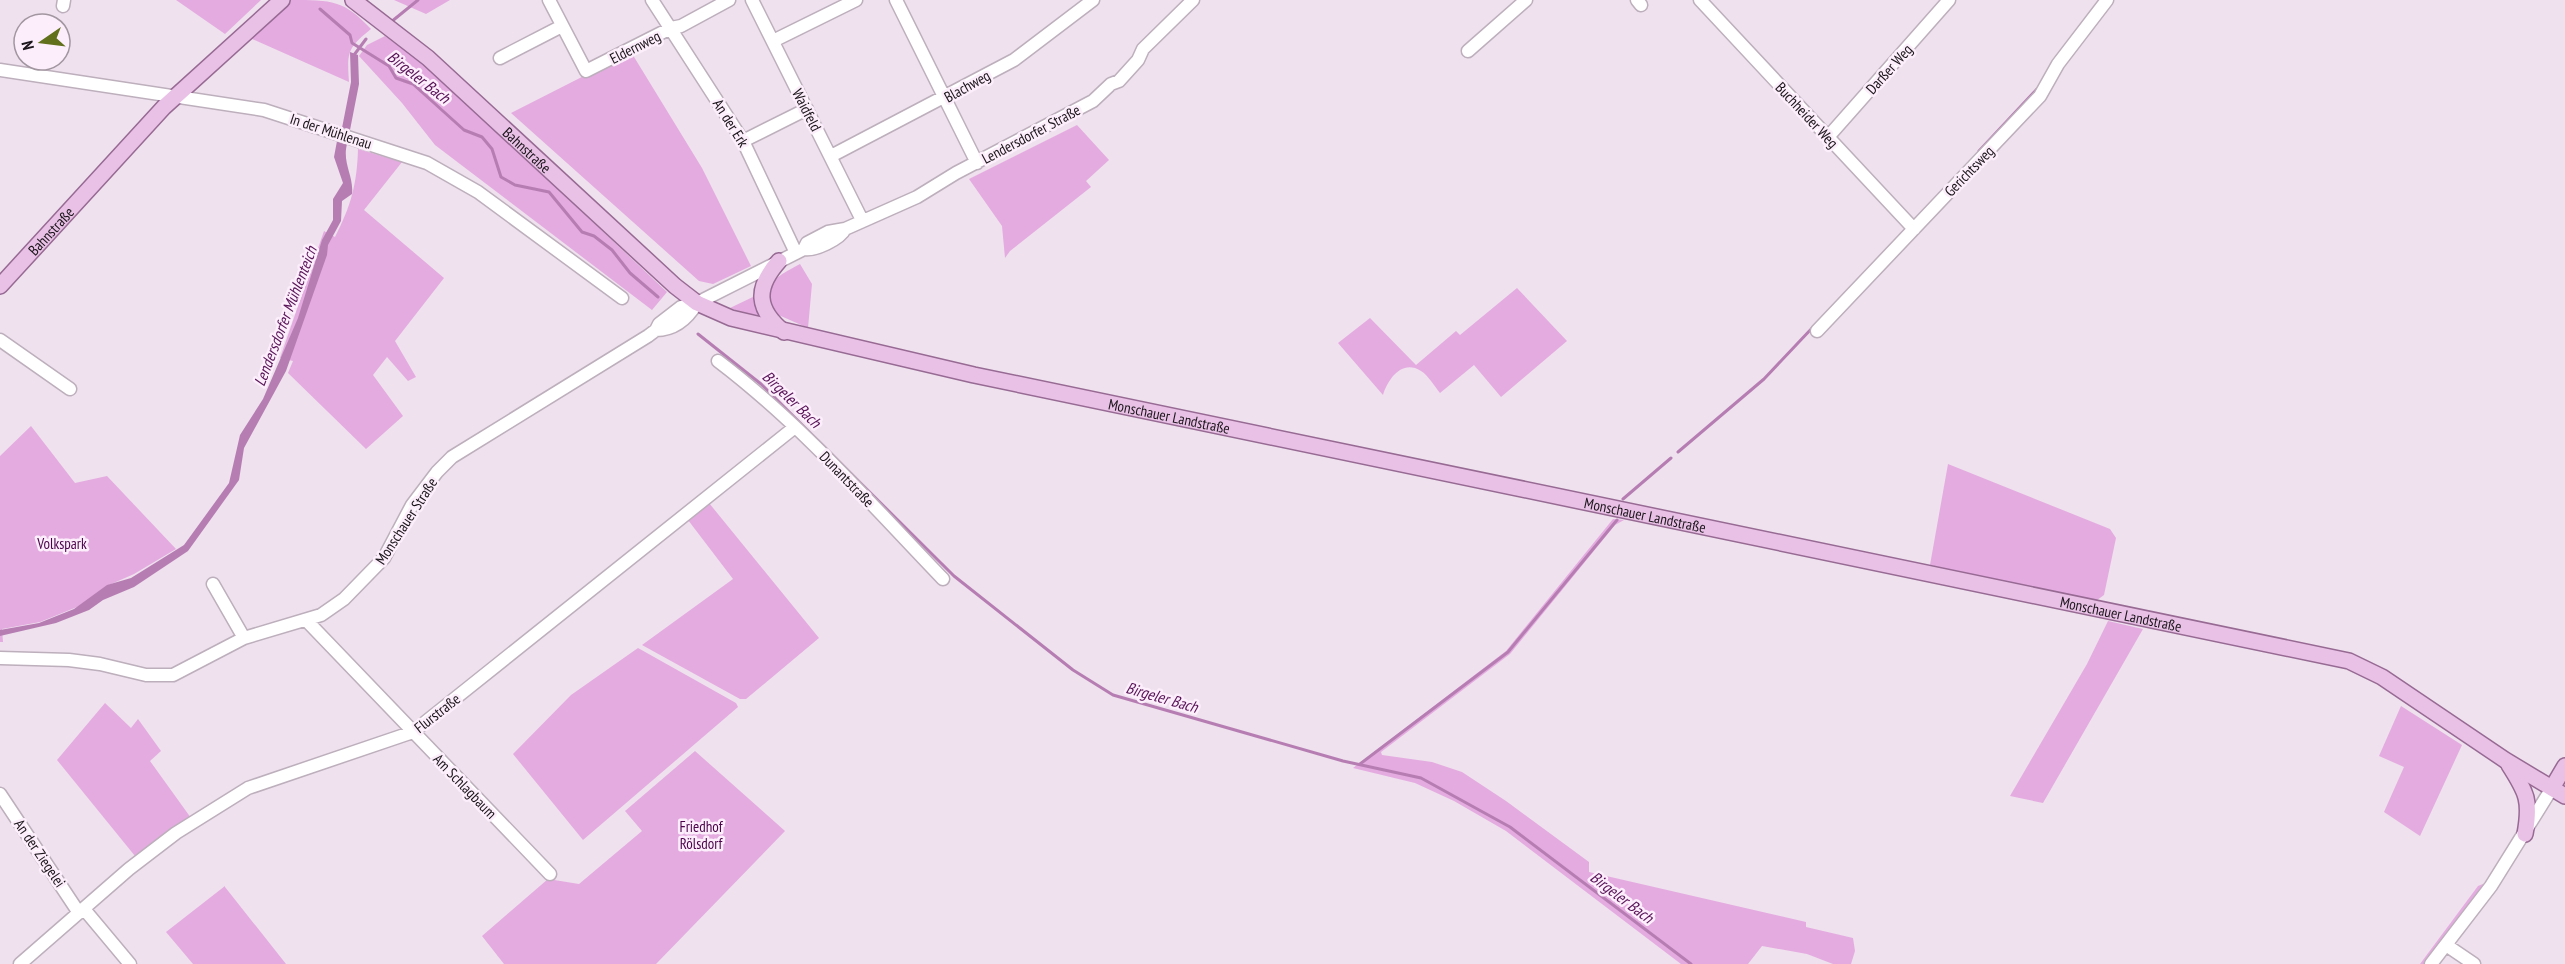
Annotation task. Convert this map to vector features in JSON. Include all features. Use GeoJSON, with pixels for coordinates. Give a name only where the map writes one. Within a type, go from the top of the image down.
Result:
{"type":"FeatureCollection","features":[{"type":"Feature","properties":{"kind":"main road","name":"Bahnstraße"},"geometry":{"type":"LineString","coordinates":[[0,286],[174,97],[282,0]]}},
{"type":"Feature","properties":{"kind":"main road","name":"Bahnstraße"},"geometry":{"type":"LineString","coordinates":[[353,0],[428,58],[675,286],[697,303]]}},
{"type":"Feature","properties":{"kind":"main road"},"geometry":{"type":"LineString","coordinates":[[779,261],[765,280],[762,299],[767,315],[784,332]]}},
{"type":"Feature","properties":{"kind":"main road","name":"Monschauer Landstraße"},"geometry":{"type":"LineString","coordinates":[[697,303],[738,320],[784,332],[1142,410],[2342,659],[2382,677],[2505,760],[2558,792]]}},
{"type":"Feature","properties":{"kind":"main road"},"geometry":{"type":"LineString","coordinates":[[2505,760],[2528,797],[2529,813],[2525,834]]}},
{"type":"Feature","properties":{"kind":"main road"},"geometry":{"type":"LineString","coordinates":[[2558,792],[2565,766]]}},
{"type":"Feature","properties":{"kind":"street","name":"Eldernweg"},"geometry":{"type":"LineString","coordinates":[[549,0],[586,71],[671,28],[681,26],[729,0]]}},
{"type":"Feature","properties":{"kind":"street","name":"An der Erk"},"geometry":{"type":"LineString","coordinates":[[652,0],[743,141],[800,251]]}},
{"type":"Feature","properties":{"kind":"street","name":"Waidfeld"},"geometry":{"type":"LineString","coordinates":[[752,0],[862,220]]}},
{"type":"Feature","properties":{"kind":"street"},"geometry":{"type":"LineString","coordinates":[[773,41],[856,0]]}},
{"type":"Feature","properties":{"kind":"street"},"geometry":{"type":"LineString","coordinates":[[896,0],[977,163]]}},
{"type":"Feature","properties":{"kind":"street","name":"Blachweg"},"geometry":{"type":"LineString","coordinates":[[831,156],[1014,60],[1093,0]]}},
{"type":"Feature","properties":{"kind":"street","name":"Lendersdorfer Straße"},"geometry":{"type":"LineString","coordinates":[[697,303],[800,251],[810,250],[842,234],[845,229],[862,220],[917,197],[948,177],[1093,101],[1111,84],[1113,77],[1136,50],[1143,48],[1193,0]]}},
{"type":"Feature","properties":{"kind":"street"},"geometry":{"type":"LineString","coordinates":[[1468,51],[1526,0]]}},
{"type":"Feature","properties":{"kind":"street","name":"Buchheider Weg"},"geometry":{"type":"LineString","coordinates":[[1700,0],[1914,229]]}},
{"type":"Feature","properties":{"kind":"street","name":"Darßer Weg"},"geometry":{"type":"LineString","coordinates":[[1828,137],[1949,0]]}},
{"type":"Feature","properties":{"kind":"street","name":"Gerichtsweg"},"geometry":{"type":"LineString","coordinates":[[1817,331],[2040,96],[2058,63],[2107,0]]}},
{"type":"Feature","properties":{"kind":"street"},"geometry":{"type":"LineString","coordinates":[[500,58],[562,26]]}},
{"type":"Feature","properties":{"kind":"street","name":"In der Mühlenau"},"geometry":{"type":"LineString","coordinates":[[0,70],[264,110],[427,163],[463,183],[622,298]]}},
{"type":"Feature","properties":{"kind":"street"},"geometry":{"type":"LineString","coordinates":[[743,141],[807,109]]}},
{"type":"Feature","properties":{"kind":"street","name":"Monschauer Straße"},"geometry":{"type":"LineString","coordinates":[[0,658],[100,664],[157,676],[186,670],[244,638],[306,621],[339,604],[373,571],[392,546],[424,488],[452,457],[656,330],[665,330],[688,317],[697,303]]}},
{"type":"Feature","properties":{"kind":"street"},"geometry":{"type":"LineString","coordinates":[[0,340],[70,389]]}},
{"type":"Feature","properties":{"kind":"street","name":"Dunantstraße"},"geometry":{"type":"LineString","coordinates":[[718,361],[757,390],[943,579]]}},
{"type":"Feature","properties":{"kind":"street","name":"Flurstraße"},"geometry":{"type":"LineString","coordinates":[[20,964],[129,868],[173,836],[248,788],[413,732],[795,427]]}},
{"type":"Feature","properties":{"kind":"street"},"geometry":{"type":"LineString","coordinates":[[213,584],[244,638]]}},
{"type":"Feature","properties":{"kind":"street","name":"Am Schlagbaum"},"geometry":{"type":"LineString","coordinates":[[306,621],[550,874]]}},
{"type":"Feature","properties":{"kind":"street"},"geometry":{"type":"LineString","coordinates":[[2431,964],[2491,886],[2525,834],[2558,792]]}},
{"type":"Feature","properties":{"kind":"street","name":"An der Ziegelei"},"geometry":{"type":"LineString","coordinates":[[0,794],[82,911],[130,964]]}},
{"type":"Feature","properties":{"kind":"street"},"geometry":{"type":"LineString","coordinates":[[2446,945],[2474,964]]}},
{"type":"Feature","properties":{"kind":"green space"},"geometry":{"type":"Polygon","coordinates":[[[176,0],[261,0],[225,34],[176,0]]]}},
{"type":"Feature","properties":{"kind":"green space"},"geometry":{"type":"Polygon","coordinates":[[[291,0],[317,0],[345,7],[371,29],[357,41],[350,52],[349,82],[250,38],[291,0]]]}},
{"type":"Feature","properties":{"kind":"green space"},"geometry":{"type":"Polygon","coordinates":[[[394,0],[450,0],[426,14],[394,0]]]}},
{"type":"Feature","properties":{"kind":"green space"},"geometry":{"type":"Polygon","coordinates":[[[385,36],[424,64],[667,292],[652,310],[435,145],[402,103],[359,56],[367,45],[385,36]]]}},
{"type":"Feature","properties":{"kind":"green space"},"geometry":{"type":"Polygon","coordinates":[[[631,52],[702,168],[751,266],[713,284],[699,281],[511,113],[631,52]]]}},
{"type":"Feature","properties":{"kind":"green space"},"geometry":{"type":"Polygon","coordinates":[[[1077,125],[1109,160],[1086,181],[1091,187],[1010,251],[1005,258],[1002,226],[969,179],[1077,125]]]}},
{"type":"Feature","properties":{"kind":"green space"},"geometry":{"type":"Polygon","coordinates":[[[358,149],[402,162],[364,210],[444,278],[395,341],[416,377],[408,381],[387,357],[373,375],[403,416],[366,449],[288,373],[293,361],[280,358],[324,231],[335,237],[345,215],[355,184],[358,149]]]}},
{"type":"Feature","properties":{"kind":"green space"},"geometry":{"type":"Polygon","coordinates":[[[800,264],[812,284],[808,328],[774,313],[769,295],[773,282],[800,264]]]}},
{"type":"Feature","properties":{"kind":"green space"},"geometry":{"type":"Polygon","coordinates":[[[1517,288],[1567,341],[1501,397],[1474,365],[1440,393],[1421,371],[1408,367],[1392,377],[1383,395],[1338,343],[1370,318],[1416,365],[1456,331],[1460,335],[1517,288]]]}},
{"type":"Feature","properties":{"kind":"green space"},"geometry":{"type":"Polygon","coordinates":[[[757,295],[768,322],[730,308],[757,295]]]}},
{"type":"Feature","properties":{"kind":"green space","name":"Volkspark"},"geometry":{"type":"Polygon","coordinates":[[[31,426],[75,483],[107,476],[176,549],[134,574],[109,585],[82,605],[40,622],[2,629],[3,642],[0,642],[0,456],[31,426]]]}},
{"type":"Feature","properties":{"kind":"green space"},"geometry":{"type":"Polygon","coordinates":[[[1948,464],[2110,529],[2116,538],[2104,595],[2093,603],[1930,565],[1948,464]]]}},
{"type":"Feature","properties":{"kind":"green space"},"geometry":{"type":"Polygon","coordinates":[[[709,503],[819,638],[746,699],[740,699],[642,645],[733,579],[688,520],[709,503]]]}},
{"type":"Feature","properties":{"kind":"green space"},"geometry":{"type":"Polygon","coordinates":[[[1613,519],[1624,520],[1615,525],[1510,654],[1381,752],[1382,755],[1432,762],[1462,772],[1589,862],[1589,872],[1806,922],[1806,927],[1853,938],[1855,951],[1851,964],[1833,964],[1807,954],[1762,946],[1748,964],[1681,964],[1506,831],[1454,801],[1415,783],[1353,768],[1506,651],[1613,519]]]}},
{"type":"Feature","properties":{"kind":"green space"},"geometry":{"type":"Polygon","coordinates":[[[2108,621],[2143,629],[2043,803],[2010,796],[2087,664],[2108,621]]]}},
{"type":"Feature","properties":{"kind":"green space"},"geometry":{"type":"Polygon","coordinates":[[[638,648],[736,703],[738,707],[583,840],[513,754],[571,695],[638,648]]]}},
{"type":"Feature","properties":{"kind":"green space"},"geometry":{"type":"Polygon","coordinates":[[[105,703],[131,728],[138,719],[161,751],[150,761],[191,818],[135,856],[57,760],[105,703]]]}},
{"type":"Feature","properties":{"kind":"green space"},"geometry":{"type":"Polygon","coordinates":[[[2401,706],[2462,745],[2420,836],[2384,812],[2404,767],[2379,756],[2401,706]]]}},
{"type":"Feature","properties":{"kind":"green space","name":"Friedhof Rölsdorf"},"geometry":{"type":"Polygon","coordinates":[[[695,751],[785,831],[656,964],[504,964],[482,936],[548,879],[579,884],[642,831],[625,811],[695,751]]]}},
{"type":"Feature","properties":{"kind":"green space"},"geometry":{"type":"Polygon","coordinates":[[[2483,884],[2484,887],[2426,964],[2420,964],[2478,886],[2483,884]]]}},
{"type":"Feature","properties":{"kind":"green space"},"geometry":{"type":"Polygon","coordinates":[[[225,886],[286,964],[193,964],[166,932],[225,886]]]}},
{"type":"Feature","properties":{"kind":"shaded area"},"geometry":{"type":"Polygon","coordinates":[[[350,52],[358,55],[359,84],[350,130],[342,128],[351,82],[350,52]]]}},
{"type":"Feature","properties":{"kind":"shaded area"},"geometry":{"type":"Polygon","coordinates":[[[337,141],[347,144],[346,157],[352,194],[342,201],[341,221],[328,245],[327,255],[286,371],[244,448],[239,480],[188,551],[134,587],[103,600],[89,610],[56,623],[0,636],[0,630],[39,623],[74,609],[107,585],[131,578],[184,545],[229,483],[240,435],[263,399],[298,318],[322,240],[333,220],[333,199],[343,183],[334,157],[337,141]]]}},
{"type":"Feature","properties":{"kind":"waterway","name":"Lendersdorfer Mühlenteich"},"geometry":{"type":"LineString","coordinates":[[391,22],[418,0]]}},
{"type":"Feature","properties":{"kind":"waterway","name":"Birgeler Bach"},"geometry":{"type":"LineString","coordinates":[[320,9],[350,35],[352,43],[389,66],[396,78],[413,84],[464,130],[482,137],[492,149],[501,177],[515,185],[549,192],[582,232],[594,236],[612,250],[630,273],[658,297]]}},
{"type":"Feature","properties":{"kind":"waterway","name":"Birgeler Bach"},"geometry":{"type":"LineString","coordinates":[[354,55],[366,39]]}},
{"type":"Feature","properties":{"kind":"waterway"},"geometry":{"type":"LineString","coordinates":[[1979,151],[2037,89]]}},
{"type":"Feature","properties":{"kind":"waterway"},"geometry":{"type":"LineString","coordinates":[[1678,452],[1764,379],[1814,326]]}},
{"type":"Feature","properties":{"kind":"waterway","name":"Birgeler Bach"},"geometry":{"type":"LineString","coordinates":[[698,334],[761,384],[954,576],[1073,670],[1113,695],[1343,761],[1421,778],[1510,827],[1691,964]]}},
{"type":"Feature","properties":{"kind":"waterway"},"geometry":{"type":"LineString","coordinates":[[1623,499],[1671,458]]}},
{"type":"Feature","properties":{"kind":"waterway"},"geometry":{"type":"LineString","coordinates":[[1360,764],[1508,652],[1617,520]]}}]}
